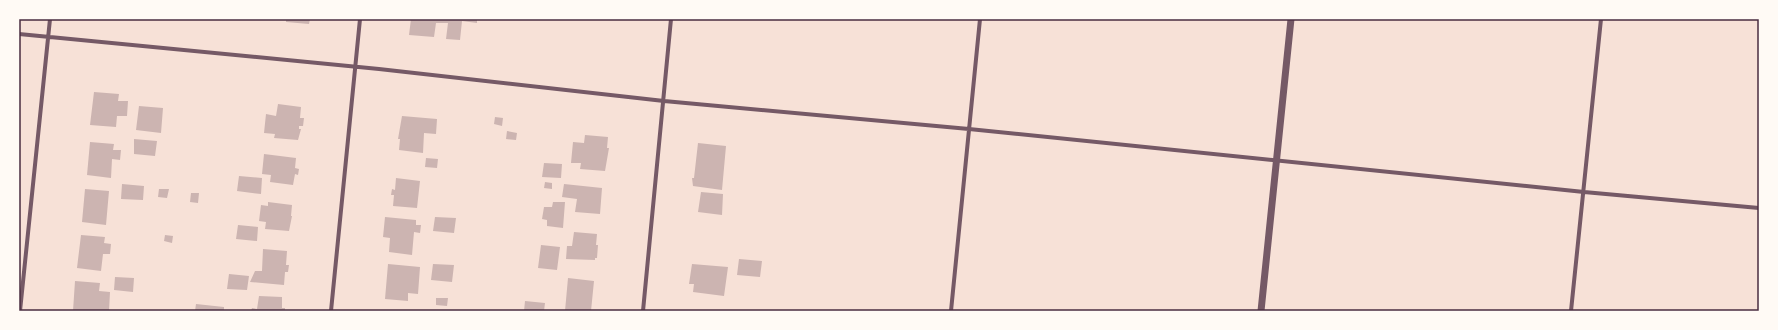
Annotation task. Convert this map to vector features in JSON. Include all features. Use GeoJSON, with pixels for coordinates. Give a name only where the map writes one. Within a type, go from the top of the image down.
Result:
{"type":"FeatureCollection","features":[{"type":"Feature","properties":{"kind":"street"},"geometry":{"type":"LineString","coordinates":[[20,311],[50,19]]}},
{"type":"Feature","properties":{"kind":"street"},"geometry":{"type":"LineString","coordinates":[[331,311],[360,19]]}},
{"type":"Feature","properties":{"kind":"street"},"geometry":{"type":"LineString","coordinates":[[643,311],[671,19]]}},
{"type":"Feature","properties":{"kind":"street"},"geometry":{"type":"LineString","coordinates":[[951,311],[980,19]]}},
{"type":"Feature","properties":{"kind":"street"},"geometry":{"type":"LineString","coordinates":[[1262,311],[1291,19]]}},
{"type":"Feature","properties":{"kind":"street"},"geometry":{"type":"LineString","coordinates":[[1572,311],[1601,19]]}},
{"type":"Feature","properties":{"kind":"street"},"geometry":{"type":"LineString","coordinates":[[19,34],[355,67],[664,101],[969,129],[1584,192],[1759,208]]}},
{"type":"Feature","properties":{"kind":"building"},"geometry":{"type":"Polygon","coordinates":[[[286,19],[310,19],[309,24],[286,22],[286,19]]]}},
{"type":"Feature","properties":{"kind":"building"},"geometry":{"type":"Polygon","coordinates":[[[411,19],[477,19],[477,23],[462,21],[460,40],[446,39],[448,23],[436,23],[434,37],[409,35],[411,19]]]}},
{"type":"Feature","properties":{"kind":"building"},"geometry":{"type":"Polygon","coordinates":[[[94,92],[119,94],[118,101],[128,101],[127,116],[117,116],[116,127],[90,125],[94,92]]]}},
{"type":"Feature","properties":{"kind":"building"},"geometry":{"type":"Polygon","coordinates":[[[278,104],[301,107],[300,118],[304,118],[303,126],[299,126],[299,129],[301,129],[298,140],[274,138],[275,134],[264,133],[266,114],[276,116],[278,104]]]}},
{"type":"Feature","properties":{"kind":"building"},"geometry":{"type":"Polygon","coordinates":[[[139,106],[163,108],[161,133],[136,130],[139,106]]]}},
{"type":"Feature","properties":{"kind":"building"},"geometry":{"type":"Polygon","coordinates":[[[402,116],[437,119],[436,134],[424,133],[423,153],[399,150],[400,139],[398,139],[402,116]]]}},
{"type":"Feature","properties":{"kind":"building"},"geometry":{"type":"Polygon","coordinates":[[[495,117],[503,118],[502,126],[494,124],[495,117]]]}},
{"type":"Feature","properties":{"kind":"building"},"geometry":{"type":"Polygon","coordinates":[[[507,131],[517,133],[516,140],[506,139],[507,131]]]}},
{"type":"Feature","properties":{"kind":"building"},"geometry":{"type":"Polygon","coordinates":[[[585,135],[608,137],[607,148],[609,148],[605,171],[580,169],[581,163],[571,163],[573,142],[584,143],[585,135]]]}},
{"type":"Feature","properties":{"kind":"building"},"geometry":{"type":"Polygon","coordinates":[[[134,139],[157,141],[155,156],[134,154],[134,139]]]}},
{"type":"Feature","properties":{"kind":"building"},"geometry":{"type":"Polygon","coordinates":[[[90,142],[114,144],[113,150],[121,150],[120,160],[112,159],[111,178],[87,175],[90,142]]]}},
{"type":"Feature","properties":{"kind":"building"},"geometry":{"type":"Polygon","coordinates":[[[698,143],[726,146],[722,190],[693,186],[692,178],[694,178],[698,143]]]}},
{"type":"Feature","properties":{"kind":"building"},"geometry":{"type":"Polygon","coordinates":[[[264,154],[296,158],[295,168],[299,169],[298,175],[295,174],[293,185],[270,182],[271,175],[262,174],[264,154]]]}},
{"type":"Feature","properties":{"kind":"building"},"geometry":{"type":"Polygon","coordinates":[[[426,158],[438,159],[437,168],[425,167],[426,158]]]}},
{"type":"Feature","properties":{"kind":"building"},"geometry":{"type":"Polygon","coordinates":[[[544,163],[562,164],[561,178],[542,177],[544,163]]]}},
{"type":"Feature","properties":{"kind":"building"},"geometry":{"type":"Polygon","coordinates":[[[239,176],[262,178],[261,194],[237,191],[239,176]]]}},
{"type":"Feature","properties":{"kind":"building"},"geometry":{"type":"Polygon","coordinates":[[[396,178],[420,181],[417,208],[393,206],[394,195],[391,195],[392,189],[395,190],[396,178]]]}},
{"type":"Feature","properties":{"kind":"building"},"geometry":{"type":"Polygon","coordinates":[[[545,182],[552,183],[552,189],[544,188],[545,182]]]}},
{"type":"Feature","properties":{"kind":"building"},"geometry":{"type":"Polygon","coordinates":[[[122,184],[144,186],[143,200],[121,199],[122,184]]]}},
{"type":"Feature","properties":{"kind":"building"},"geometry":{"type":"Polygon","coordinates":[[[564,184],[602,188],[600,214],[575,212],[577,199],[562,197],[564,184]]]}},
{"type":"Feature","properties":{"kind":"building"},"geometry":{"type":"Polygon","coordinates":[[[85,189],[109,191],[106,225],[82,222],[85,189]]]}},
{"type":"Feature","properties":{"kind":"building"},"geometry":{"type":"Polygon","coordinates":[[[159,189],[169,189],[167,198],[158,197],[159,189]]]}},
{"type":"Feature","properties":{"kind":"building"},"geometry":{"type":"Polygon","coordinates":[[[701,192],[723,194],[722,215],[698,212],[701,192]]]}},
{"type":"Feature","properties":{"kind":"building"},"geometry":{"type":"Polygon","coordinates":[[[191,193],[199,193],[198,203],[190,202],[191,193]]]}},
{"type":"Feature","properties":{"kind":"building"},"geometry":{"type":"Polygon","coordinates":[[[268,202],[292,205],[292,216],[289,231],[265,229],[266,222],[259,221],[261,205],[268,206],[268,202]]]}},
{"type":"Feature","properties":{"kind":"building"},"geometry":{"type":"Polygon","coordinates":[[[553,202],[565,202],[563,228],[547,226],[547,220],[542,219],[544,207],[552,207],[553,202]]]}},
{"type":"Feature","properties":{"kind":"building"},"geometry":{"type":"Polygon","coordinates":[[[385,217],[416,220],[416,225],[421,225],[420,233],[414,232],[412,255],[389,252],[390,238],[383,237],[385,217]]]}},
{"type":"Feature","properties":{"kind":"building"},"geometry":{"type":"Polygon","coordinates":[[[435,217],[456,218],[454,233],[433,231],[435,217]]]}},
{"type":"Feature","properties":{"kind":"building"},"geometry":{"type":"Polygon","coordinates":[[[238,225],[258,227],[257,241],[236,239],[238,225]]]}},
{"type":"Feature","properties":{"kind":"building"},"geometry":{"type":"Polygon","coordinates":[[[574,232],[597,234],[597,258],[595,258],[595,260],[566,259],[567,246],[572,246],[574,232]]]}},
{"type":"Feature","properties":{"kind":"building"},"geometry":{"type":"Polygon","coordinates":[[[81,235],[105,237],[104,243],[111,244],[110,254],[103,254],[101,271],[77,268],[81,235]]]}},
{"type":"Feature","properties":{"kind":"building"},"geometry":{"type":"Polygon","coordinates":[[[165,235],[173,236],[172,243],[164,241],[165,235]]]}},
{"type":"Feature","properties":{"kind":"building"},"geometry":{"type":"Polygon","coordinates":[[[541,245],[560,247],[557,270],[538,268],[541,245]]]}},
{"type":"Feature","properties":{"kind":"building"},"geometry":{"type":"Polygon","coordinates":[[[263,249],[287,251],[286,265],[289,265],[288,272],[285,272],[284,285],[250,282],[255,271],[262,271],[263,249]]]}},
{"type":"Feature","properties":{"kind":"building"},"geometry":{"type":"Polygon","coordinates":[[[739,259],[762,261],[760,277],[737,275],[739,259]]]}},
{"type":"Feature","properties":{"kind":"building"},"geometry":{"type":"Polygon","coordinates":[[[388,264],[420,267],[418,294],[408,293],[408,301],[385,299],[388,264]]]}},
{"type":"Feature","properties":{"kind":"building"},"geometry":{"type":"Polygon","coordinates":[[[433,264],[454,265],[452,282],[431,280],[433,264]]]}},
{"type":"Feature","properties":{"kind":"building"},"geometry":{"type":"Polygon","coordinates":[[[692,264],[728,267],[724,296],[693,292],[694,284],[689,284],[692,264]]]}},
{"type":"Feature","properties":{"kind":"building"},"geometry":{"type":"Polygon","coordinates":[[[229,274],[249,276],[247,290],[227,289],[229,274]]]}},
{"type":"Feature","properties":{"kind":"building"},"geometry":{"type":"Polygon","coordinates":[[[115,277],[134,278],[133,292],[114,290],[115,277]]]}},
{"type":"Feature","properties":{"kind":"building"},"geometry":{"type":"Polygon","coordinates":[[[568,278],[594,281],[591,311],[565,311],[568,278]]]}},
{"type":"Feature","properties":{"kind":"building"},"geometry":{"type":"Polygon","coordinates":[[[75,281],[100,283],[99,291],[110,292],[109,311],[73,311],[75,281]]]}},
{"type":"Feature","properties":{"kind":"building"},"geometry":{"type":"Polygon","coordinates":[[[259,296],[282,297],[282,308],[285,308],[285,311],[251,311],[252,308],[257,309],[259,296]]]}},
{"type":"Feature","properties":{"kind":"building"},"geometry":{"type":"Polygon","coordinates":[[[436,298],[448,298],[447,306],[436,305],[436,298]]]}},
{"type":"Feature","properties":{"kind":"building"},"geometry":{"type":"Polygon","coordinates":[[[525,301],[545,303],[544,311],[524,311],[525,301]]]}},
{"type":"Feature","properties":{"kind":"building"},"geometry":{"type":"Polygon","coordinates":[[[196,304],[224,307],[224,311],[195,311],[196,304]]]}}]}
